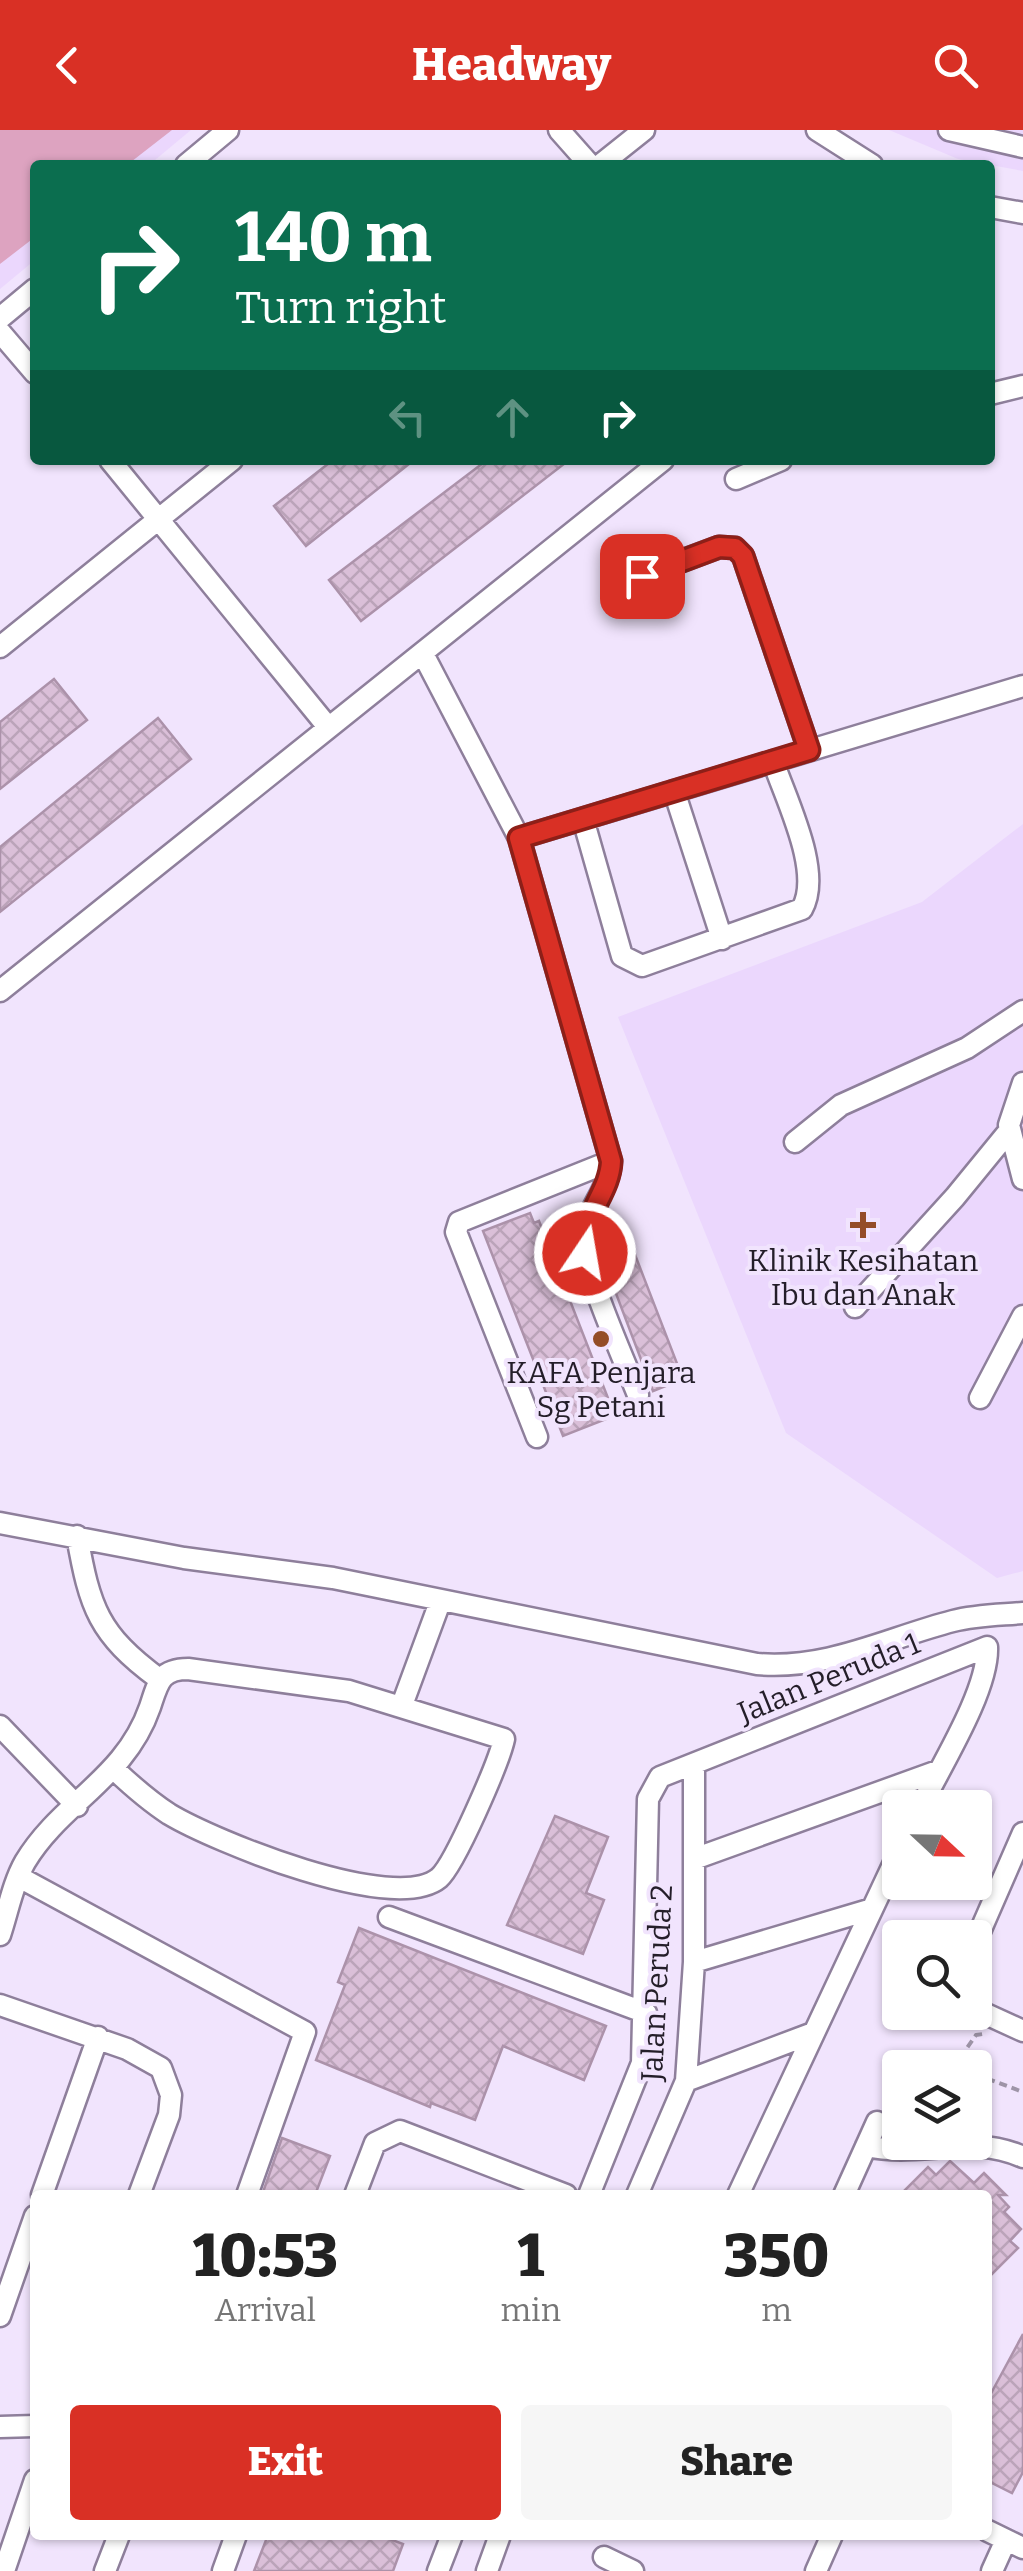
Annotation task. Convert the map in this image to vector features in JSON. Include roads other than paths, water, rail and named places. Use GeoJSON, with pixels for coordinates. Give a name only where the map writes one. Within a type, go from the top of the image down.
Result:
{"type":"FeatureCollection","features":[{"type":"Feature","properties":{"kind":"street"},"geometry":{"type":"LineString","coordinates":[[192,160],[228,130]]}},
{"type":"Feature","properties":{"kind":"street"},"geometry":{"type":"LineString","coordinates":[[606,160],[644,130]]}},
{"type":"Feature","properties":{"kind":"street"},"geometry":{"type":"LineString","coordinates":[[818,130],[864,160]]}},
{"type":"Feature","properties":{"kind":"street"},"geometry":{"type":"LineString","coordinates":[[948,130],[1023,148]]}},
{"type":"Feature","properties":{"kind":"street"},"geometry":{"type":"LineString","coordinates":[[564,132],[586,160]]}},
{"type":"Feature","properties":{"kind":"street"},"geometry":{"type":"LineString","coordinates":[[995,208],[1023,214]]}},
{"type":"Feature","properties":{"kind":"street"},"geometry":{"type":"LineString","coordinates":[[0,318],[30,293]]}},
{"type":"Feature","properties":{"kind":"street"},"geometry":{"type":"LineString","coordinates":[[0,332],[30,366]]}},
{"type":"Feature","properties":{"kind":"street"},"geometry":{"type":"LineString","coordinates":[[995,393],[1023,386]]}},
{"type":"Feature","properties":{"kind":"street"},"geometry":{"type":"LineString","coordinates":[[114,465],[328,727]]}},
{"type":"Feature","properties":{"kind":"street"},"geometry":{"type":"LineString","coordinates":[[0,647],[226,465]]}},
{"type":"Feature","properties":{"kind":"street"},"geometry":{"type":"LineString","coordinates":[[0,990],[657,465]]}},
{"type":"Feature","properties":{"kind":"street"},"geometry":{"type":"LineString","coordinates":[[736,479],[769,465]]}},
{"type":"Feature","properties":{"kind":"street"},"geometry":{"type":"LineString","coordinates":[[642,576],[719,547],[735,548],[743,556],[809,750]]}},
{"type":"Feature","properties":{"kind":"street"},"geometry":{"type":"LineString","coordinates":[[423,654],[519,838],[611,1161],[583,1240],[638,1395]]}},
{"type":"Feature","properties":{"kind":"street"},"geometry":{"type":"LineString","coordinates":[[519,838],[1023,686]]}},
{"type":"Feature","properties":{"kind":"street"},"geometry":{"type":"LineString","coordinates":[[583,818],[622,956],[630,964],[642,966],[802,909],[809,897],[808,864],[774,761]]}},
{"type":"Feature","properties":{"kind":"street"},"geometry":{"type":"LineString","coordinates":[[674,791],[722,939]]}},
{"type":"Feature","properties":{"kind":"street"},"geometry":{"type":"LineString","coordinates":[[795,1142],[841,1105],[966,1048],[1023,1011]]}},
{"type":"Feature","properties":{"kind":"street"},"geometry":{"type":"LineString","coordinates":[[855,1307],[956,1197],[1009,1131],[1023,1083]]}},
{"type":"Feature","properties":{"kind":"street"},"geometry":{"type":"LineString","coordinates":[[1009,1131],[1023,1179]]}},
{"type":"Feature","properties":{"kind":"street"},"geometry":{"type":"LineString","coordinates":[[537,1437],[456,1232],[458,1222],[611,1161]]}},
{"type":"Feature","properties":{"kind":"street"},"geometry":{"type":"LineString","coordinates":[[980,1398],[1023,1316]]}},
{"type":"Feature","properties":{"kind":"street"},"geometry":{"type":"LineString","coordinates":[[0,1523],[184,1558],[333,1578],[702,1655],[788,1666],[864,1652],[959,1620],[1023,1614]]}},
{"type":"Feature","properties":{"kind":"street"},"geometry":{"type":"LineString","coordinates":[[77,1536],[94,1611],[104,1630],[160,1678]]}},
{"type":"Feature","properties":{"kind":"street"},"geometry":{"type":"LineString","coordinates":[[402,1706],[440,1602]]}},
{"type":"Feature","properties":{"kind":"street","name":"Jalan Peruda 1"},"geometry":{"type":"LineString","coordinates":[[592,2190],[637,2084],[646,2013],[648,1800],[660,1778],[986,1647],[988,1662],[938,1771]]}},
{"type":"Feature","properties":{"kind":"street"},"geometry":{"type":"LineString","coordinates":[[0,1935],[18,1877],[30,1855],[116,1770],[144,1723],[160,1678],[169,1670],[200,1670],[349,1691],[501,1736],[504,1744],[452,1860],[438,1878],[400,1890],[333,1878],[209,1833],[172,1815],[116,1770]]}},
{"type":"Feature","properties":{"kind":"street"},"geometry":{"type":"LineString","coordinates":[[0,1726],[77,1806]]}},
{"type":"Feature","properties":{"kind":"street","name":"Jalan Peruda 2"},"geometry":{"type":"LineString","coordinates":[[639,2190],[686,2081],[694,1962],[694,1764]]}},
{"type":"Feature","properties":{"kind":"street"},"geometry":{"type":"LineString","coordinates":[[929,1790],[938,1771]]}},
{"type":"Feature","properties":{"kind":"street"},"geometry":{"type":"LineString","coordinates":[[694,1859],[938,1771]]}},
{"type":"Feature","properties":{"kind":"street"},"geometry":{"type":"LineString","coordinates":[[985,1920],[1023,1833]]}},
{"type":"Feature","properties":{"kind":"street"},"geometry":{"type":"LineString","coordinates":[[18,1877],[305,2032],[249,2190]]}},
{"type":"Feature","properties":{"kind":"street"},"geometry":{"type":"LineString","coordinates":[[740,2190],[882,1887]]}},
{"type":"Feature","properties":{"kind":"street"},"geometry":{"type":"LineString","coordinates":[[694,1962],[872,1908]]}},
{"type":"Feature","properties":{"kind":"street"},"geometry":{"type":"LineString","coordinates":[[390,1917],[646,2013]]}},
{"type":"Feature","properties":{"kind":"street"},"geometry":{"type":"LineString","coordinates":[[0,2005],[98,2037],[154,2062],[171,2095],[169,2115],[141,2190]]}},
{"type":"Feature","properties":{"kind":"street"},"geometry":{"type":"LineString","coordinates":[[992,2016],[1023,2031]]}},
{"type":"Feature","properties":{"kind":"street"},"geometry":{"type":"LineString","coordinates":[[686,2081],[813,2032]]}},
{"type":"Feature","properties":{"kind":"street"},"geometry":{"type":"LineString","coordinates":[[44,2190],[98,2037]]}},
{"type":"Feature","properties":{"kind":"street"},"geometry":{"type":"LineString","coordinates":[[846,2190],[877,2122]]}},
{"type":"Feature","properties":{"kind":"street"},"geometry":{"type":"LineString","coordinates":[[357,2190],[375,2144],[400,2131],[553,2190]]}},
{"type":"Feature","properties":{"kind":"street"},"geometry":{"type":"LineString","coordinates":[[866,2146],[910,2152],[949,2144],[977,2144],[1023,2157]]}},
{"type":"Feature","properties":{"kind":"street"},"geometry":{"type":"LineString","coordinates":[[0,2316],[30,2230]]}},
{"type":"Feature","properties":{"kind":"street"},"geometry":{"type":"LineString","coordinates":[[0,2427],[30,2426]]}},
{"type":"Feature","properties":{"kind":"street"},"geometry":{"type":"LineString","coordinates":[[4,2571],[30,2495]]}},
{"type":"Feature","properties":{"kind":"street"},"geometry":{"type":"LineString","coordinates":[[106,2571],[117,2540]]}},
{"type":"Feature","properties":{"kind":"street"},"geometry":{"type":"LineString","coordinates":[[224,2571],[234,2540]]}},
{"type":"Feature","properties":{"kind":"street"},"geometry":{"type":"LineString","coordinates":[[438,2571],[450,2540]]}},
{"type":"Feature","properties":{"kind":"street"},"geometry":{"type":"LineString","coordinates":[[487,2571],[498,2540]]}},
{"type":"Feature","properties":{"kind":"street"},"geometry":{"type":"LineString","coordinates":[[816,2571],[830,2540]]}},
{"type":"Feature","properties":{"kind":"street"},"geometry":{"type":"LineString","coordinates":[[992,2571],[1006,2540]]}},
{"type":"Feature","properties":{"kind":"street"},"geometry":{"type":"LineString","coordinates":[[604,2557],[633,2571]]}},
{"type":"Feature","properties":{"kind":"place","name":"Klinik Kesihatan Ibu dan Anak"},"geometry":{"type":"Point","coordinates":[863,1225]}},
{"type":"Feature","properties":{"kind":"place","name":"KAFA Penjara Sg Petani"},"geometry":{"type":"Point","coordinates":[601,1339]}}]}
